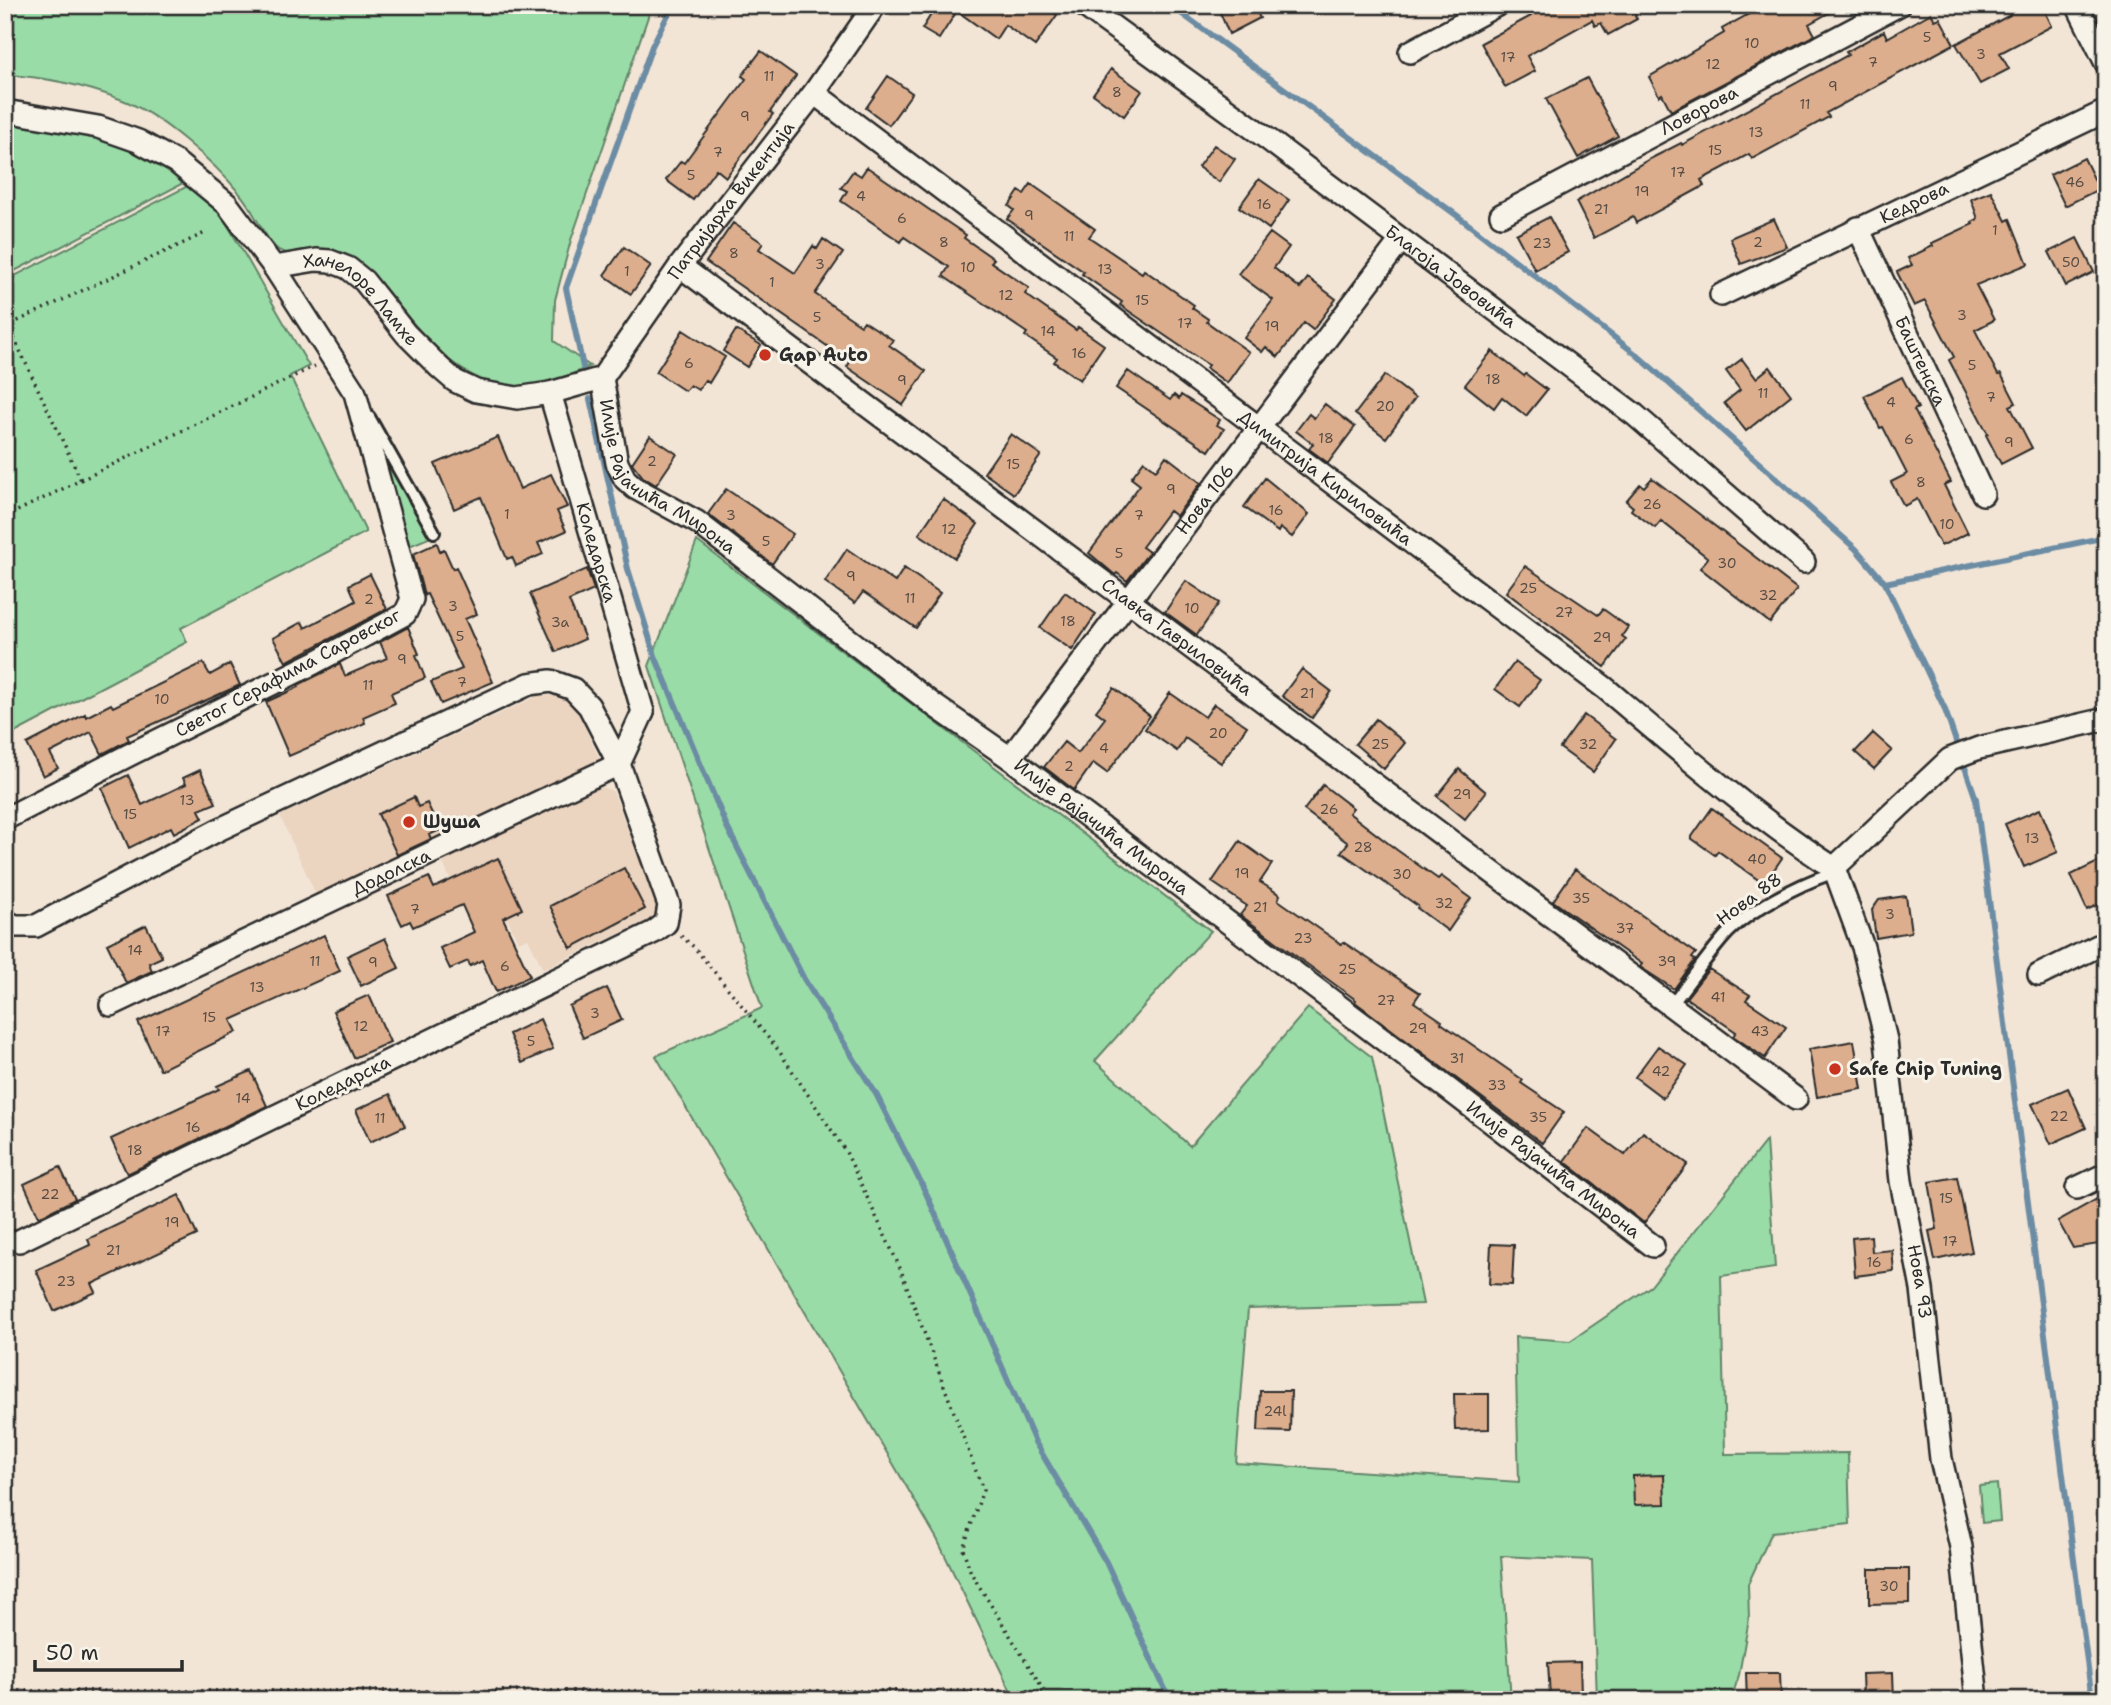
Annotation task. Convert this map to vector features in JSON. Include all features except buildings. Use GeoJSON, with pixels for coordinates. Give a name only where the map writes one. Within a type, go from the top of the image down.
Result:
{"type":"FeatureCollection","features":[{"type":"Feature","properties":{"kind":"street","name":"Патријарха Викентија"},"geometry":{"type":"LineString","coordinates":[[603,378],[680,266],[814,93],[875,5]]}},
{"type":"Feature","properties":{"kind":"street","name":"Благоја Јововића"},"geometry":{"type":"LineString","coordinates":[[1083,5],[1269,139],[1635,415],[1804,562]]}},
{"type":"Feature","properties":{"kind":"street"},"geometry":{"type":"LineString","coordinates":[[1410,52],[1497,5]]}},
{"type":"Feature","properties":{"kind":"street","name":"Ловорова"},"geometry":{"type":"LineString","coordinates":[[1501,215],[1899,5]]}},
{"type":"Feature","properties":{"kind":"street"},"geometry":{"type":"LineString","coordinates":[[2077,5],[2106,63]]}},
{"type":"Feature","properties":{"kind":"street","name":"Димитрија Кириловића"},"geometry":{"type":"LineString","coordinates":[[814,93],[1605,688],[1712,779],[1782,834],[1834,868]]}},
{"type":"Feature","properties":{"kind":"street","name":"Ханелоре Ламхе"},"geometry":{"type":"LineString","coordinates":[[5,111],[98,127],[138,141],[176,162],[227,204],[274,267],[316,260],[330,261],[348,268],[364,281],[406,334],[456,381],[476,391],[517,398],[550,393],[603,378]]}},
{"type":"Feature","properties":{"kind":"street","name":"Кедрова"},"geometry":{"type":"LineString","coordinates":[[1721,295],[2106,111]]}},
{"type":"Feature","properties":{"kind":"street","name":"Баштенска"},"geometry":{"type":"LineString","coordinates":[[1858,228],[1983,494]]}},
{"type":"Feature","properties":{"kind":"street","name":"Нова 106"},"geometry":{"type":"LineString","coordinates":[[1010,758],[1401,240]]}},
{"type":"Feature","properties":{"kind":"street","name":"Славка Гавриловића"},"geometry":{"type":"LineString","coordinates":[[680,266],[1796,1099]]}},
{"type":"Feature","properties":{"kind":"street","name":"Светог Серафима Саровског"},"geometry":{"type":"LineString","coordinates":[[5,820],[128,755],[314,663],[405,614],[410,606],[412,591],[355,393],[274,267]]}},
{"type":"Feature","properties":{"kind":"street","name":"Илије Рајачића Мирона"},"geometry":{"type":"LineString","coordinates":[[603,378],[617,463],[625,479],[635,488],[697,522],[935,706],[1010,758],[1377,1034],[1653,1246]]}},
{"type":"Feature","properties":{"kind":"street","name":"Коледарска"},"geometry":{"type":"LineString","coordinates":[[550,393],[643,712]]}},
{"type":"Feature","properties":{"kind":"street"},"geometry":{"type":"LineString","coordinates":[[5,921],[15,926],[36,926],[218,830],[528,684],[551,681],[573,689],[589,706],[619,764],[669,905],[666,923]]}},
{"type":"Feature","properties":{"kind":"street"},"geometry":{"type":"LineString","coordinates":[[600,728],[616,729],[628,724],[643,712]]}},
{"type":"Feature","properties":{"kind":"street"},"geometry":{"type":"LineString","coordinates":[[619,764],[643,712]]}},
{"type":"Feature","properties":{"kind":"street"},"geometry":{"type":"LineString","coordinates":[[1834,868],[1950,759],[1979,748],[2106,719]]}},
{"type":"Feature","properties":{"kind":"street","name":"Додолска"},"geometry":{"type":"LineString","coordinates":[[111,1005],[619,764]]}},
{"type":"Feature","properties":{"kind":"street","name":"Нова 93"},"geometry":{"type":"LineString","coordinates":[[1834,868],[1863,947],[1886,1040],[1901,1181],[1922,1289],[1941,1459],[1961,1547],[1977,1700]]}},
{"type":"Feature","properties":{"kind":"street","name":"Коледарска"},"geometry":{"type":"LineString","coordinates":[[19,1241],[641,939],[666,923]]}},
{"type":"Feature","properties":{"kind":"street"},"geometry":{"type":"LineString","coordinates":[[2039,975],[2106,942]]}},
{"type":"Feature","properties":{"kind":"street"},"geometry":{"type":"LineString","coordinates":[[2077,1188],[2106,1174]]}},
{"type":"Feature","properties":{"kind":"lane"},"geometry":{"type":"LineString","coordinates":[[355,393],[435,532]]}},
{"type":"Feature","properties":{"kind":"lane","name":"Нова 88"},"geometry":{"type":"LineString","coordinates":[[1671,1007],[1724,937],[1739,923],[1796,887],[1832,873],[1834,868]]}},
{"type":"Feature","properties":{"kind":"path"},"geometry":{"type":"LineString","coordinates":[[7,326],[207,232]]}},
{"type":"Feature","properties":{"kind":"path"},"geometry":{"type":"LineString","coordinates":[[5,319],[81,480]]}},
{"type":"Feature","properties":{"kind":"path"},"geometry":{"type":"LineString","coordinates":[[5,517],[332,358]]}},
{"type":"Feature","properties":{"kind":"path"},"geometry":{"type":"LineString","coordinates":[[666,923],[694,947],[779,1051],[846,1152],[900,1268],[983,1490],[963,1549],[971,1573],[1049,1700]]}},
{"type":"Feature","properties":{"kind":"path"},"geometry":{"type":"LineString","coordinates":[[5,1691],[1045,1691]]}},
{"type":"Feature","properties":{"kind":"shaded area","name":"Шуша"},"geometry":{"type":"Polygon","coordinates":[[[538,696],[557,696],[574,705],[602,764],[317,897],[280,816],[538,696]]]}},
{"type":"Feature","properties":{"kind":"shaded area"},"geometry":{"type":"Polygon","coordinates":[[[601,787],[613,791],[658,907],[655,917],[543,969],[528,938],[518,942],[507,917],[474,932],[442,861],[601,787]]]}},
{"type":"Feature","properties":{"kind":"green space"},"geometry":{"type":"Polygon","coordinates":[[[5,5],[652,5],[571,240],[555,300],[554,341],[590,366],[562,378],[514,386],[492,383],[472,375],[433,345],[375,277],[347,255],[329,251],[289,253],[275,247],[245,200],[229,181],[185,140],[152,115],[120,99],[63,82],[5,75],[5,5]]]}},
{"type":"Feature","properties":{"kind":"green space"},"geometry":{"type":"Polygon","coordinates":[[[5,122],[48,126],[132,147],[189,180],[5,276],[5,122]]]}},
{"type":"Feature","properties":{"kind":"green space"},"geometry":{"type":"Polygon","coordinates":[[[201,179],[309,366],[290,376],[366,532],[181,628],[187,642],[5,738],[5,281],[201,179]]]}},
{"type":"Feature","properties":{"kind":"green space"},"geometry":{"type":"Polygon","coordinates":[[[371,431],[431,537],[407,547],[371,431]]]}},
{"type":"Feature","properties":{"kind":"green space"},"geometry":{"type":"Polygon","coordinates":[[[697,541],[1211,931],[1095,1061],[1190,1146],[1308,1008],[1372,1057],[1423,1304],[1248,1309],[1236,1463],[1519,1482],[1515,1337],[1570,1341],[1651,1286],[1766,1141],[1775,1268],[1721,1276],[1725,1454],[1848,1453],[1850,1524],[1772,1532],[1748,1584],[1749,1619],[1739,1675],[1731,1700],[1597,1700],[1592,1560],[1501,1556],[1511,1700],[1015,1700],[937,1539],[656,1056],[762,1008],[649,666],[697,541]]]}},
{"type":"Feature","properties":{"kind":"green space"},"geometry":{"type":"Polygon","coordinates":[[[1997,1484],[2000,1521],[1982,1523],[1979,1486],[1997,1484]]]}},
{"type":"Feature","properties":{"kind":"waterway"},"geometry":{"type":"LineString","coordinates":[[583,367],[566,288],[652,46],[673,5]]}},
{"type":"Feature","properties":{"kind":"waterway"},"geometry":{"type":"LineString","coordinates":[[1170,5],[1459,217],[1637,355],[1856,549],[1885,583],[1944,707],[1976,799],[2092,1700]]}},
{"type":"Feature","properties":{"kind":"waterway"},"geometry":{"type":"LineString","coordinates":[[590,399],[628,569],[655,656],[727,827],[804,979],[876,1094],[926,1193],[1035,1442],[1106,1562],[1170,1700]]}},
{"type":"Feature","properties":{"kind":"waterway"},"geometry":{"type":"LineString","coordinates":[[1885,583],[2106,537]]}},
{"type":"Feature","properties":{"kind":"place","name":"Gap Auto"},"geometry":{"type":"Point","coordinates":[765,355]}},
{"type":"Feature","properties":{"kind":"place","name":"Шуша"},"geometry":{"type":"Point","coordinates":[409,822]}},
{"type":"Feature","properties":{"kind":"place","name":"Safe Chip Tuning"},"geometry":{"type":"Point","coordinates":[1835,1069]}}]}
